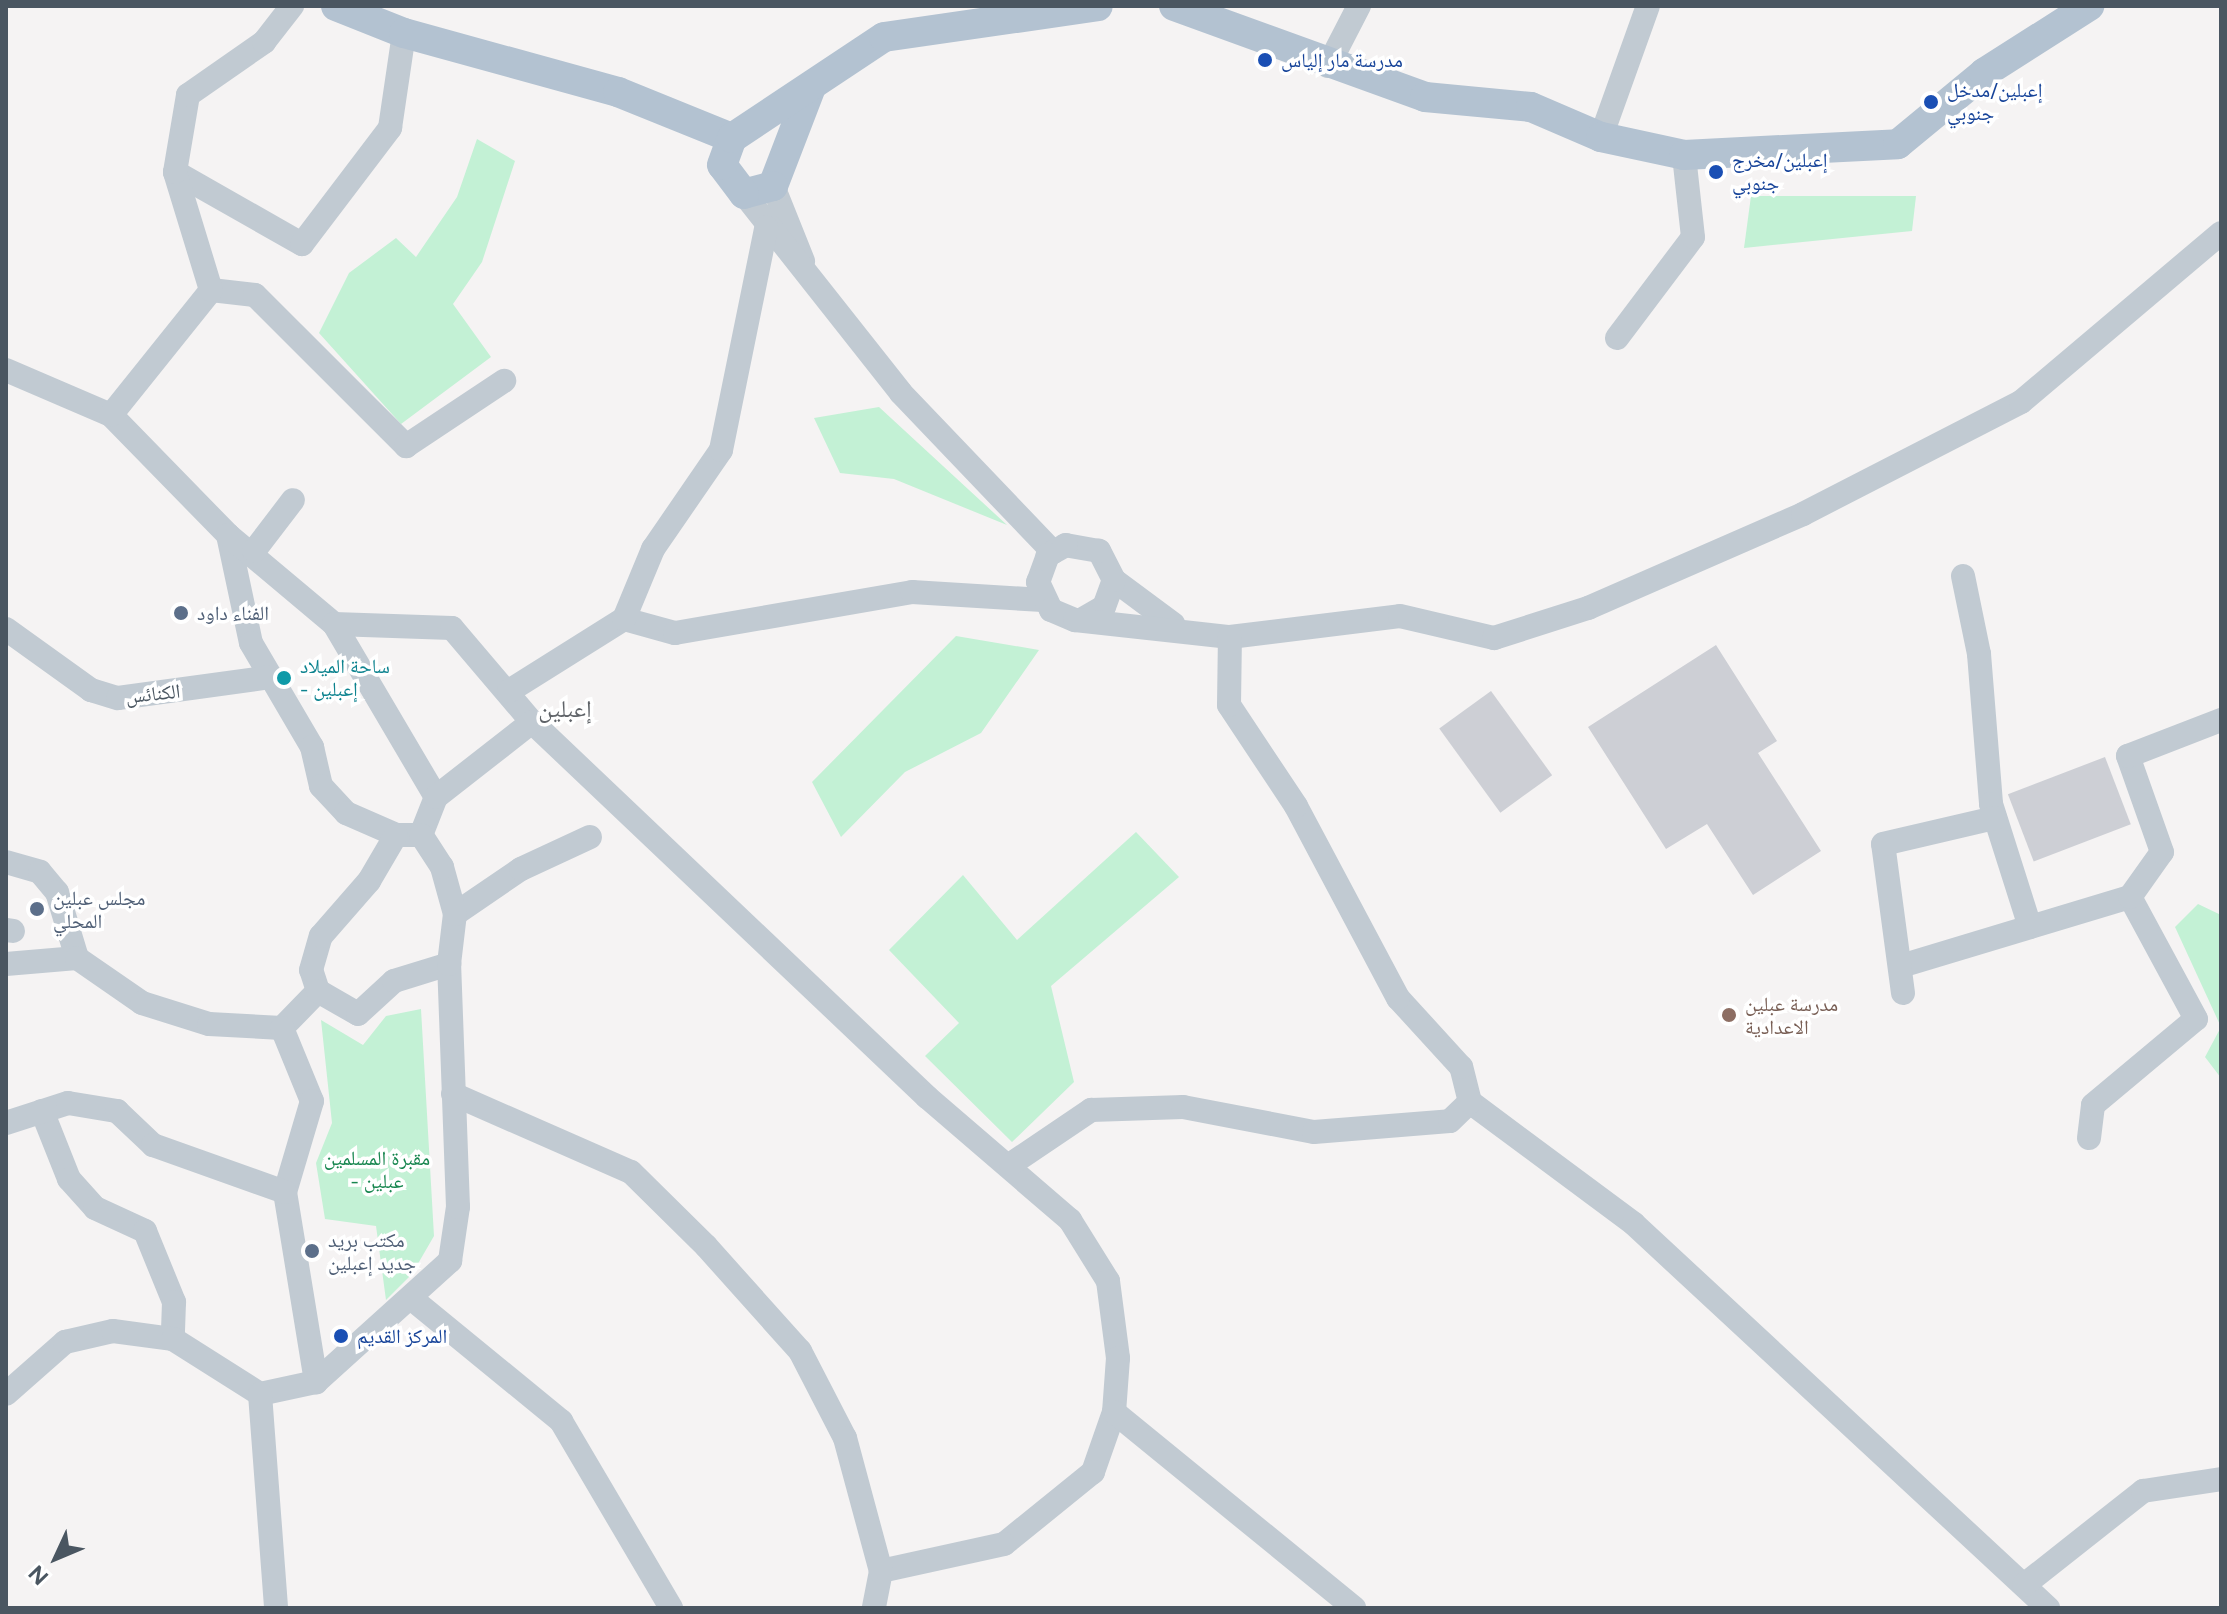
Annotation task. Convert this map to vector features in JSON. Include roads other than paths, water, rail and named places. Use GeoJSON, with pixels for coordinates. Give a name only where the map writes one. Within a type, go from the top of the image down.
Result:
{"type":"FeatureCollection","features":[{"type":"Feature","properties":{"kind":"main road"},"geometry":{"type":"LineString","coordinates":[[336,6],[404,33],[670,111],[731,146],[765,181]]}},
{"type":"Feature","properties":{"kind":"main road"},"geometry":{"type":"LineString","coordinates":[[731,146],[884,37],[1098,6]]}},
{"type":"Feature","properties":{"kind":"main road"},"geometry":{"type":"LineString","coordinates":[[1174,6],[1328,66],[1425,97],[1531,107],[1601,137],[1684,155],[1898,144],[1984,73],[2089,6]]}},
{"type":"Feature","properties":{"kind":"main road"},"geometry":{"type":"LineString","coordinates":[[765,181],[811,87]]}},
{"type":"Feature","properties":{"kind":"main road"},"geometry":{"type":"LineString","coordinates":[[731,146],[760,144],[765,181]]}},
{"type":"Feature","properties":{"kind":"street"},"geometry":{"type":"LineString","coordinates":[[211,290],[175,172],[188,95],[264,42],[292,6]]}},
{"type":"Feature","properties":{"kind":"street"},"geometry":{"type":"LineString","coordinates":[[1328,66],[1359,6]]}},
{"type":"Feature","properties":{"kind":"street"},"geometry":{"type":"LineString","coordinates":[[1601,137],[1648,6]]}},
{"type":"Feature","properties":{"kind":"street"},"geometry":{"type":"LineString","coordinates":[[175,172],[302,244],[390,128],[404,33]]}},
{"type":"Feature","properties":{"kind":"street"},"geometry":{"type":"LineString","coordinates":[[1617,338],[1693,237],[1684,155]]}},
{"type":"Feature","properties":{"kind":"street"},"geometry":{"type":"LineString","coordinates":[[509,691],[624,619],[653,549],[721,450],[766,228],[765,181]]}},
{"type":"Feature","properties":{"kind":"street"},"geometry":{"type":"LineString","coordinates":[[765,181],[810,278]]}},
{"type":"Feature","properties":{"kind":"street"},"geometry":{"type":"LineString","coordinates":[[766,228],[901,393],[1053,552]]}},
{"type":"Feature","properties":{"kind":"street"},"geometry":{"type":"LineString","coordinates":[[624,619],[675,633],[912,592],[1043,600],[1062,617],[1230,637],[1400,616],[1494,638],[1678,573],[2021,402],[2220,237]]}},
{"type":"Feature","properties":{"kind":"street"},"geometry":{"type":"LineString","coordinates":[[211,290],[255,295],[406,446],[504,381]]}},
{"type":"Feature","properties":{"kind":"street"},"geometry":{"type":"LineString","coordinates":[[111,415],[211,290]]}},
{"type":"Feature","properties":{"kind":"street"},"geometry":{"type":"LineString","coordinates":[[6,370],[111,415],[228,535],[254,551],[334,624],[436,797]]}},
{"type":"Feature","properties":{"kind":"street"},"geometry":{"type":"LineString","coordinates":[[254,551],[293,500]]}},
{"type":"Feature","properties":{"kind":"street"},"geometry":{"type":"LineString","coordinates":[[228,535],[251,643],[312,747],[321,786],[346,813],[396,835],[421,835]]}},
{"type":"Feature","properties":{"kind":"street"},"geometry":{"type":"LineString","coordinates":[[1043,600],[1039,573],[1053,552],[1090,546],[1108,561],[1114,580],[1182,630]]}},
{"type":"Feature","properties":{"kind":"street"},"geometry":{"type":"LineString","coordinates":[[1963,576],[1995,818],[2030,927]]}},
{"type":"Feature","properties":{"kind":"street"},"geometry":{"type":"LineString","coordinates":[[1083,619],[1104,607],[1114,580]]}},
{"type":"Feature","properties":{"kind":"street"},"geometry":{"type":"LineString","coordinates":[[334,624],[452,628],[509,691],[532,722],[927,1097],[1011,1164],[1070,1220],[1108,1281],[1118,1358],[1114,1412],[1093,1472],[1004,1544],[881,1571]]}},
{"type":"Feature","properties":{"kind":"street","name":"الكنائس"},"geometry":{"type":"LineString","coordinates":[[6,629],[91,690],[118,698],[272,677]]}},
{"type":"Feature","properties":{"kind":"street"},"geometry":{"type":"LineString","coordinates":[[1230,637],[1229,705],[1296,806],[1398,998],[1461,1067],[1470,1102],[1634,1224],[2048,1608]]}},
{"type":"Feature","properties":{"kind":"street"},"geometry":{"type":"LineString","coordinates":[[1901,966],[2130,897],[2162,852],[2128,756],[2221,720]]}},
{"type":"Feature","properties":{"kind":"street"},"geometry":{"type":"LineString","coordinates":[[421,835],[436,797],[532,722]]}},
{"type":"Feature","properties":{"kind":"street"},"geometry":{"type":"LineString","coordinates":[[1903,993],[1883,844],[1995,818]]}},
{"type":"Feature","properties":{"kind":"street"},"geometry":{"type":"LineString","coordinates":[[396,835],[369,881],[321,936],[311,970],[318,991],[358,1014],[394,981],[449,964]]}},
{"type":"Feature","properties":{"kind":"street"},"geometry":{"type":"LineString","coordinates":[[6,1394],[65,1342],[113,1331],[173,1339],[260,1394],[316,1382],[412,1299],[450,1261],[458,1207],[449,964],[455,914],[442,867],[421,835]]}},
{"type":"Feature","properties":{"kind":"street"},"geometry":{"type":"LineString","coordinates":[[455,914],[521,869],[590,837]]}},
{"type":"Feature","properties":{"kind":"street"},"geometry":{"type":"LineString","coordinates":[[6,862],[40,872],[57,892],[77,958],[142,1003],[209,1024],[282,1028],[318,991]]}},
{"type":"Feature","properties":{"kind":"street"},"geometry":{"type":"LineString","coordinates":[[2089,1138],[2093,1105],[2196,1019],[2130,897]]}},
{"type":"Feature","properties":{"kind":"street"},"geometry":{"type":"LineString","coordinates":[[6,964],[77,958]]}},
{"type":"Feature","properties":{"kind":"street"},"geometry":{"type":"LineString","coordinates":[[282,1028],[312,1101],[285,1192],[316,1382]]}},
{"type":"Feature","properties":{"kind":"street"},"geometry":{"type":"LineString","coordinates":[[453,1094],[631,1172],[706,1246],[800,1351],[845,1438],[881,1571],[874,1608]]}},
{"type":"Feature","properties":{"kind":"street"},"geometry":{"type":"LineString","coordinates":[[1011,1164],[1091,1110],[1183,1107],[1314,1132],[1450,1121],[1470,1102]]}},
{"type":"Feature","properties":{"kind":"street"},"geometry":{"type":"LineString","coordinates":[[6,1123],[68,1103],[117,1111],[153,1145],[285,1192]]}},
{"type":"Feature","properties":{"kind":"street"},"geometry":{"type":"LineString","coordinates":[[42,1111],[69,1179],[95,1208],[145,1231],[174,1302],[173,1339]]}},
{"type":"Feature","properties":{"kind":"street"},"geometry":{"type":"LineString","coordinates":[[412,1299],[561,1421],[671,1608]]}},
{"type":"Feature","properties":{"kind":"street"},"geometry":{"type":"LineString","coordinates":[[260,1394],[276,1608]]}},
{"type":"Feature","properties":{"kind":"street"},"geometry":{"type":"LineString","coordinates":[[1114,1412],[1354,1608]]}},
{"type":"Feature","properties":{"kind":"street"},"geometry":{"type":"LineString","coordinates":[[2024,1585],[2143,1491],[2221,1479]]}},
{"type":"Feature","properties":{"kind":"place","name":"مدرسة مار إلياس"},"geometry":{"type":"Point","coordinates":[1265,60]}},
{"type":"Feature","properties":{"kind":"place","name":"إعبلين/مدخل جنوبي"},"geometry":{"type":"Point","coordinates":[1931,102]}},
{"type":"Feature","properties":{"kind":"place","name":"إعبلين/مخرج جنوبي"},"geometry":{"type":"Point","coordinates":[1716,172]}},
{"type":"Feature","properties":{"kind":"place","name":"الفناء داود"},"geometry":{"type":"Point","coordinates":[181,613]}},
{"type":"Feature","properties":{"kind":"place","name":"ساحة الميلاد - إعبلين"},"geometry":{"type":"Point","coordinates":[284,678]}},
{"type":"Feature","properties":{"kind":"place","name":"مجلس عبلين المحلي"},"geometry":{"type":"Point","coordinates":[37,909]}},
{"type":"Feature","properties":{"kind":"place","name":"مدرسة عبلين الاعدادية"},"geometry":{"type":"Point","coordinates":[1729,1015]}},
{"type":"Feature","properties":{"kind":"place","name":"مكتب بريد جديد إعبلين"},"geometry":{"type":"Point","coordinates":[312,1251]}},
{"type":"Feature","properties":{"kind":"place","name":"المركز القديم"},"geometry":{"type":"Point","coordinates":[341,1336]}},
{"type":"Feature","properties":{"kind":"district","name":"إعبلين"},"geometry":{"type":"Point","coordinates":[565,709]}},
{"type":"Feature","properties":{"kind":"park label","name":"مقبرة المسلمين - عبلين"},"geometry":{"type":"Point","coordinates":[377,1170]}}]}
